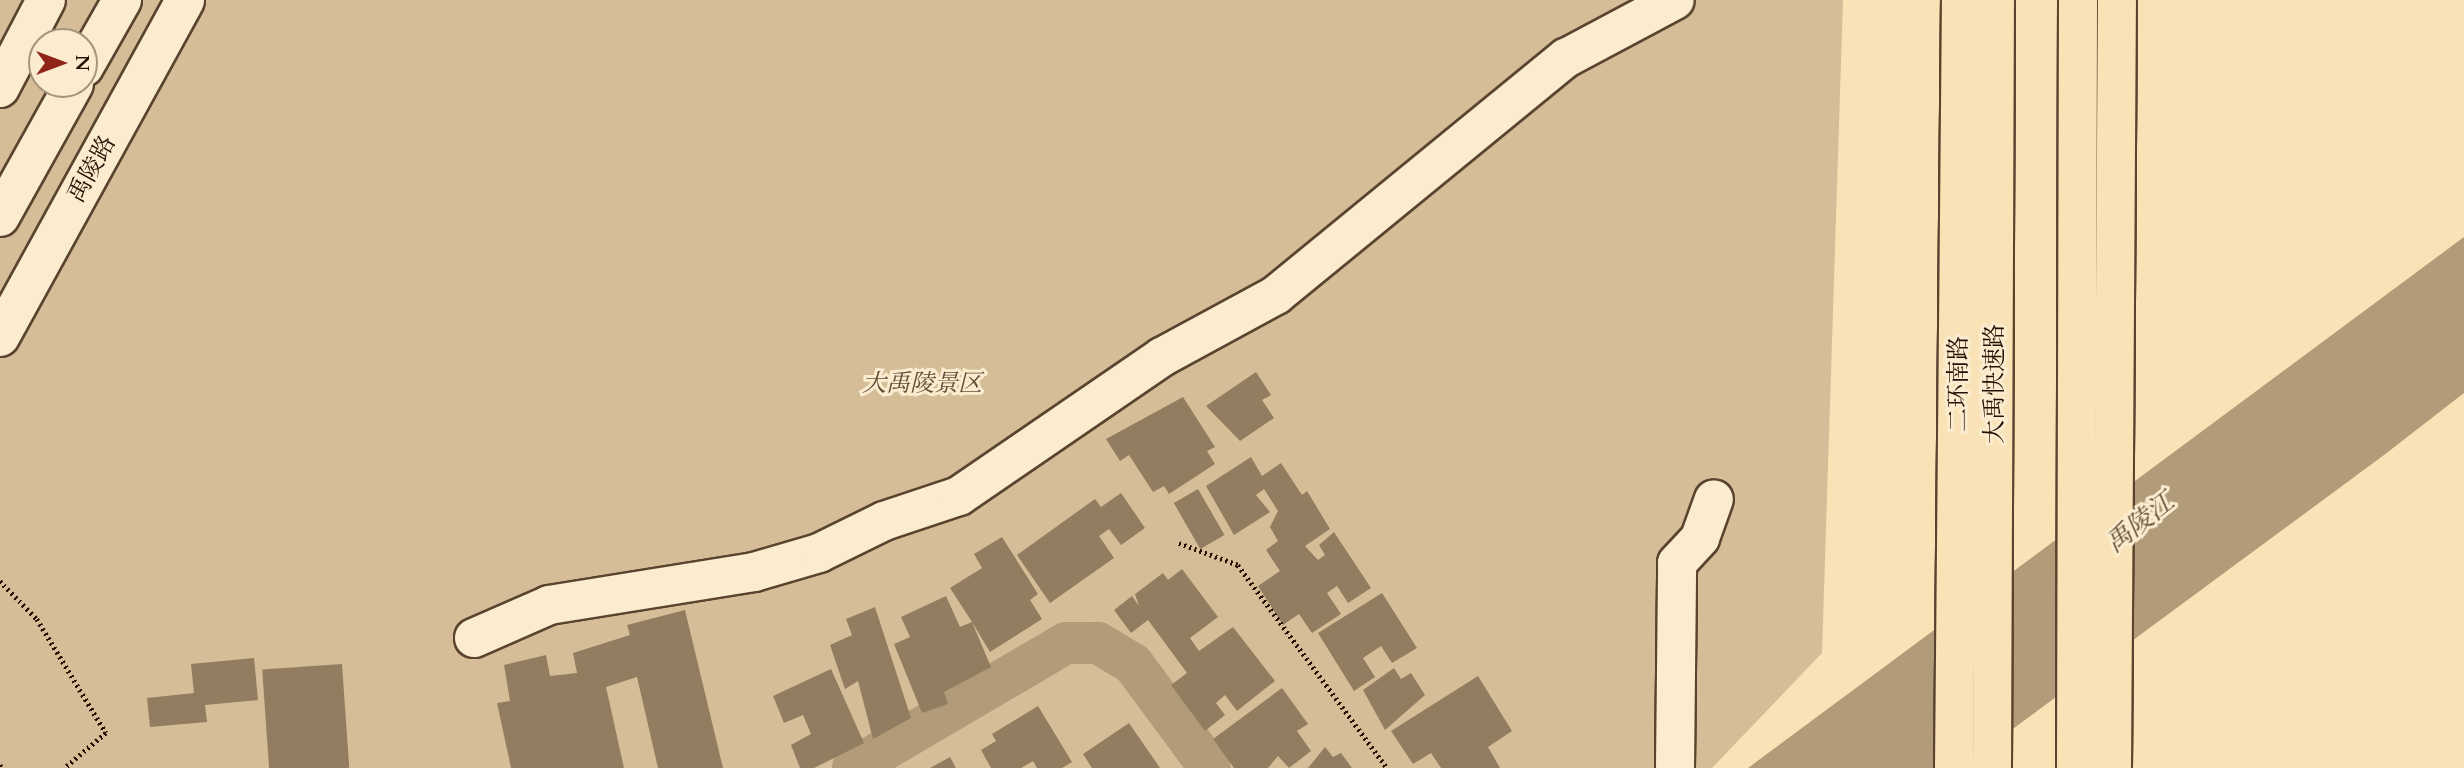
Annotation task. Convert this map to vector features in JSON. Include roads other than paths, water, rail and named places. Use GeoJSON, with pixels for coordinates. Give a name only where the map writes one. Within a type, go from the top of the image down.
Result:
{"type":"FeatureCollection","features":[{"type":"Feature","properties":{"kind":"main road","name":"二环南路"},"geometry":{"type":"LineString","coordinates":[[1954,768],[1961,0]]}},
{"type":"Feature","properties":{"kind":"main road","name":"大禹快速路"},"geometry":{"type":"LineString","coordinates":[[1992,768],[1995,0]]}},
{"type":"Feature","properties":{"kind":"main road"},"geometry":{"type":"LineString","coordinates":[[2076,768],[2078,0]]}},
{"type":"Feature","properties":{"kind":"main road"},"geometry":{"type":"LineString","coordinates":[[2112,768],[2117,0]]}},
{"type":"Feature","properties":{"kind":"street"},"geometry":{"type":"LineString","coordinates":[[0,88],[47,0]]}},
{"type":"Feature","properties":{"kind":"street"},"geometry":{"type":"LineString","coordinates":[[98,42],[122,0]]}},
{"type":"Feature","properties":{"kind":"street","name":"禹陵路"},"geometry":{"type":"LineString","coordinates":[[0,337],[185,0]]}},
{"type":"Feature","properties":{"kind":"street"},"geometry":{"type":"LineString","coordinates":[[474,638],[549,605],[754,572],[820,553],[884,521],[959,496],[1162,357],[1276,295],[1566,58],[1675,0]]}},
{"type":"Feature","properties":{"kind":"street"},"geometry":{"type":"LineString","coordinates":[[0,217],[67,98]]}},
{"type":"Feature","properties":{"kind":"street"},"geometry":{"type":"LineString","coordinates":[[1675,768],[1677,563],[1700,538],[1714,499]]}},
{"type":"Feature","properties":{"kind":"water","name":"禹陵江"},"geometry":{"type":"Polygon","coordinates":[[[2464,237],[2464,393],[2384,455],[1960,768],[1748,768],[2464,237]]]}},
{"type":"Feature","properties":{"kind":"waterway"},"geometry":{"type":"LineString","coordinates":[[853,768],[1066,643],[1098,643],[1133,664],[1210,768]]}},
{"type":"Feature","properties":{"kind":"park label","name":"大禹陵景区"},"geometry":{"type":"Point","coordinates":[922,384]}}]}
